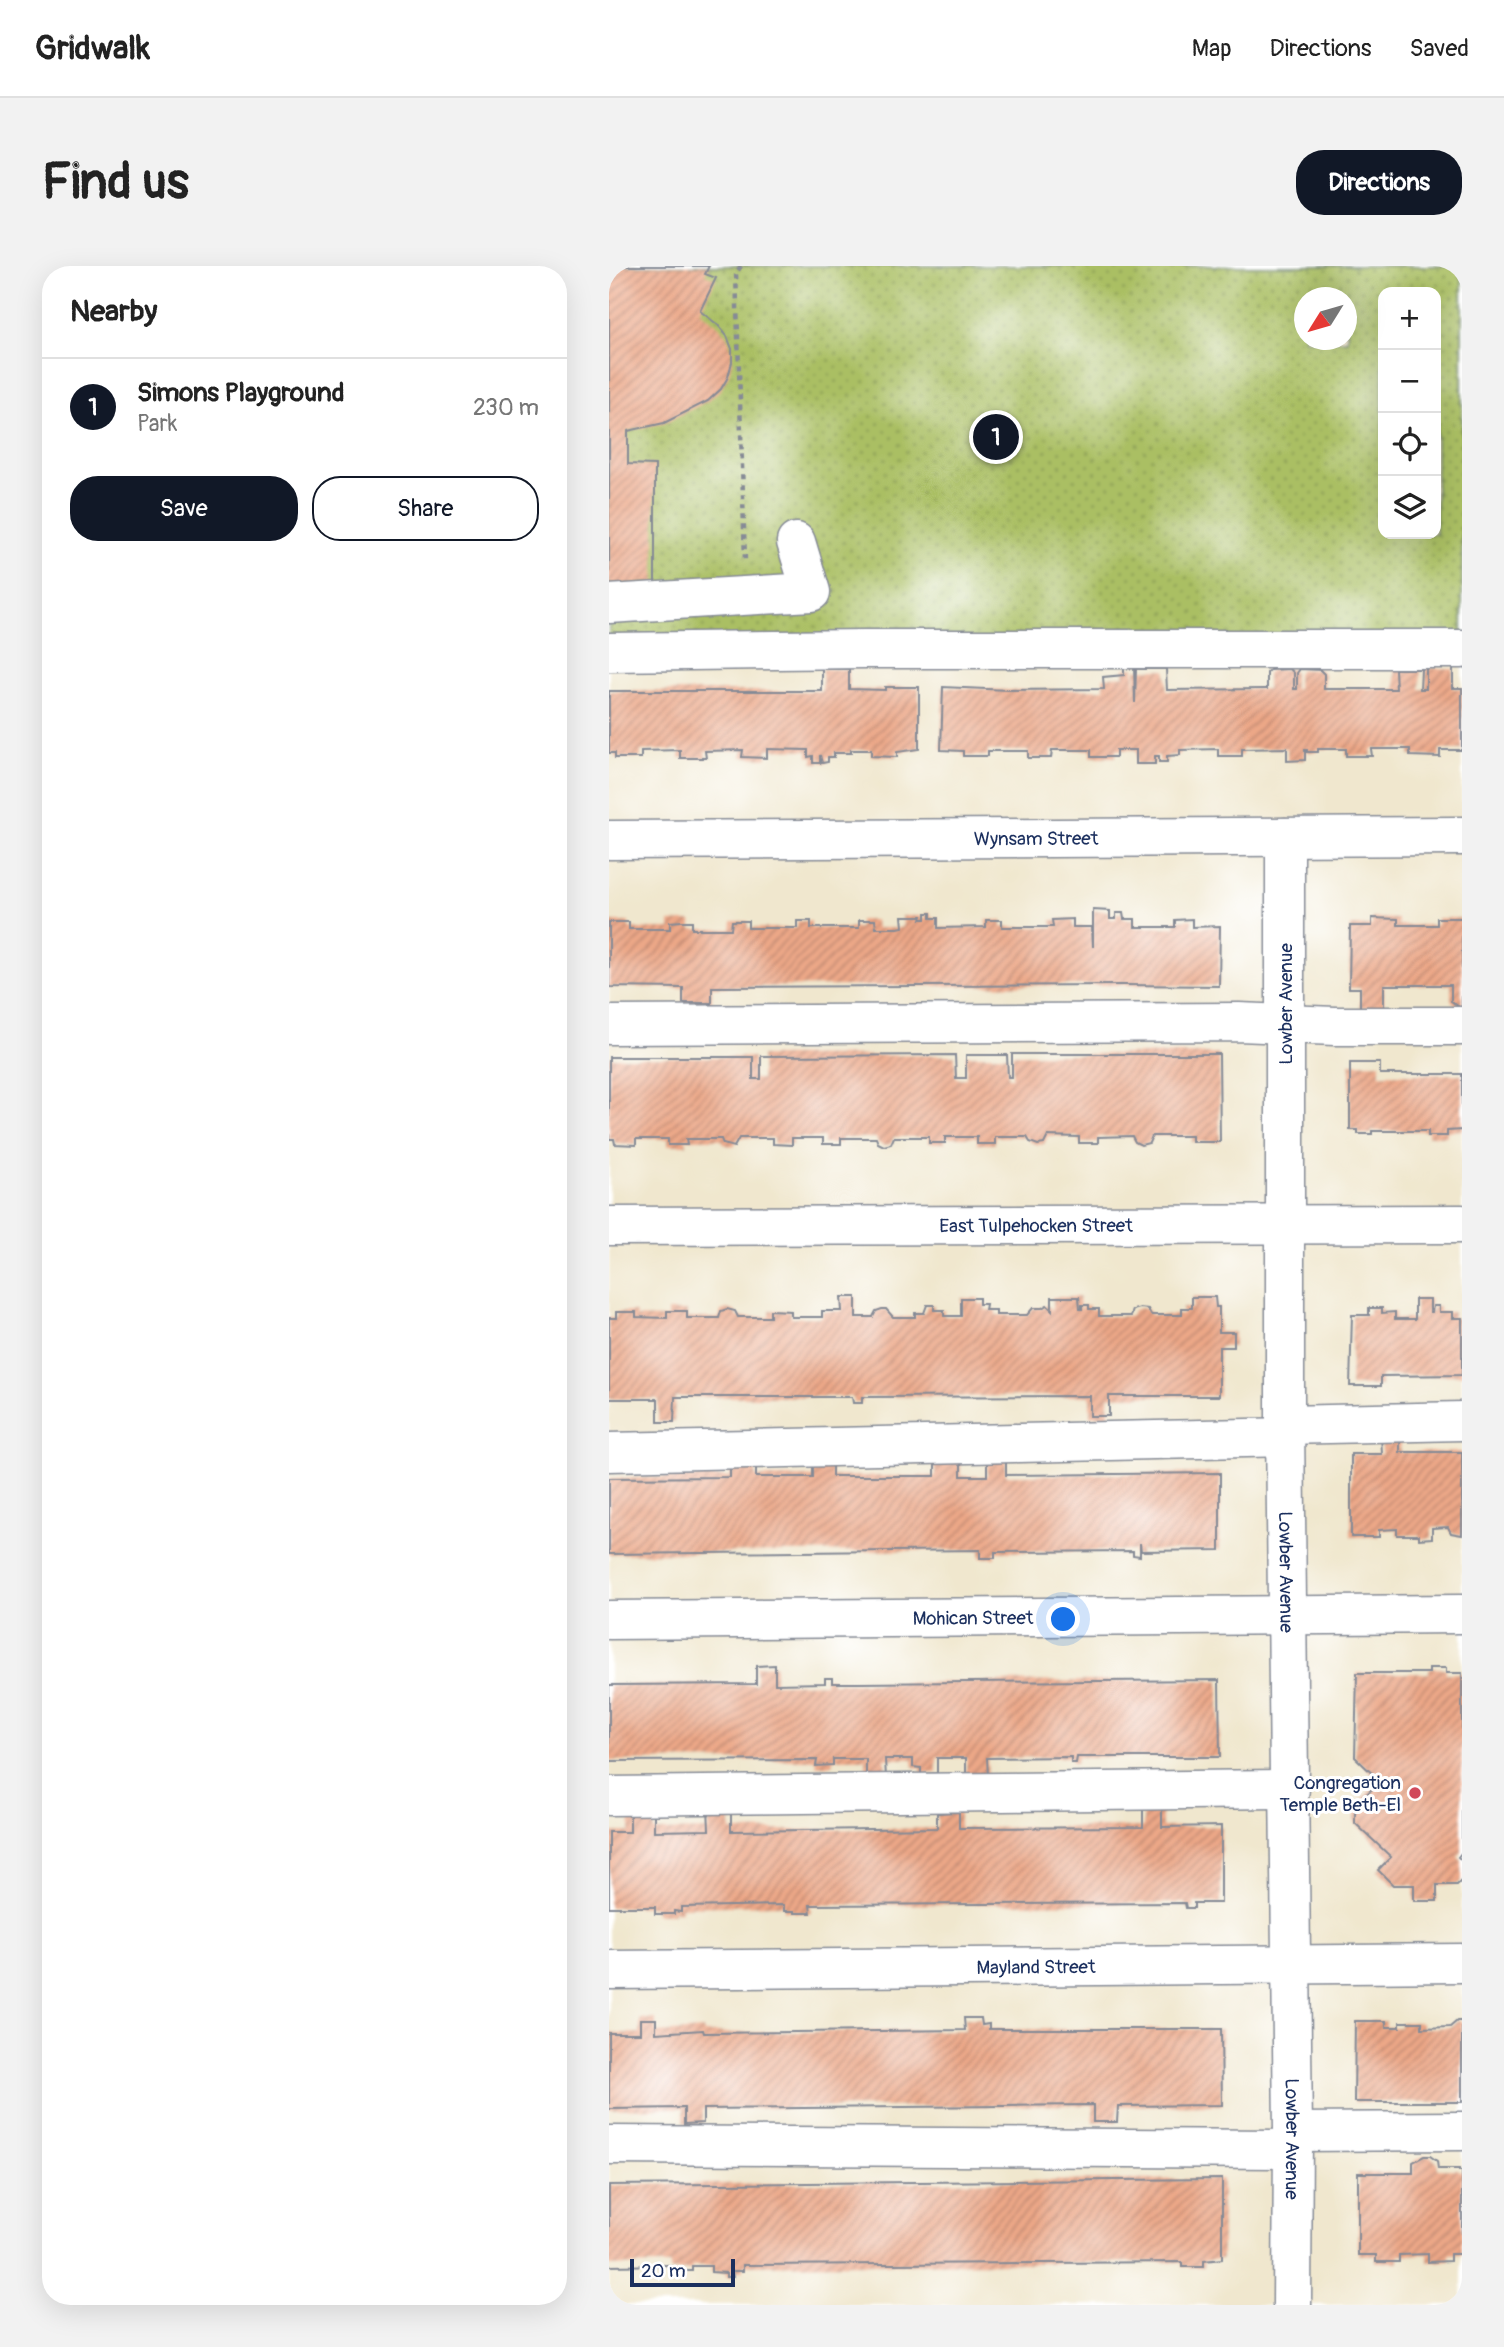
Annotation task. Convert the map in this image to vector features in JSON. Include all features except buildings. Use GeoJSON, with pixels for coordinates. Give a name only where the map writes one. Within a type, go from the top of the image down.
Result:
{"type":"FeatureCollection","features":[{"type":"Feature","properties":{"kind":"street"},"geometry":{"type":"LineString","coordinates":[[609,604],[811,592],[796,542]]}},
{"type":"Feature","properties":{"kind":"street"},"geometry":{"type":"LineString","coordinates":[[609,652],[1462,649]]}},
{"type":"Feature","properties":{"kind":"street","name":"Wynsam Street"},"geometry":{"type":"LineString","coordinates":[[609,840],[1462,836]]}},
{"type":"Feature","properties":{"kind":"street","name":"Lowber Avenue"},"geometry":{"type":"LineString","coordinates":[[1285,837],[1292,2305]]}},
{"type":"Feature","properties":{"kind":"street"},"geometry":{"type":"LineString","coordinates":[[609,1026],[1286,1023],[1335,1026],[1462,1026]]}},
{"type":"Feature","properties":{"kind":"street","name":"East Tulpehocken Street"},"geometry":{"type":"LineString","coordinates":[[609,1226],[1462,1224]]}},
{"type":"Feature","properties":{"kind":"street"},"geometry":{"type":"LineString","coordinates":[[609,1452],[1286,1431],[1462,1421]]}},
{"type":"Feature","properties":{"kind":"street","name":"Mohican Street"},"geometry":{"type":"LineString","coordinates":[[609,1620],[1462,1614]]}},
{"type":"Feature","properties":{"kind":"street"},"geometry":{"type":"LineString","coordinates":[[609,1796],[1290,1789]]}},
{"type":"Feature","properties":{"kind":"street","name":"Mayland Street"},"geometry":{"type":"LineString","coordinates":[[609,1970],[1462,1963]]}},
{"type":"Feature","properties":{"kind":"street"},"geometry":{"type":"LineString","coordinates":[[609,2145],[1293,2140],[1462,2132]]}},
{"type":"Feature","properties":{"kind":"path"},"geometry":{"type":"LineString","coordinates":[[741,266],[736,273],[746,595]]}},
{"type":"Feature","properties":{"kind":"green space"},"geometry":{"type":"Polygon","coordinates":[[[609,266],[1462,266],[1462,637],[609,649],[609,266]]]}},
{"type":"Feature","properties":{"kind":"place","name":"Simons Playground"},"geometry":{"type":"Point","coordinates":[996,437]}},
{"type":"Feature","properties":{"kind":"place","name":"Congregation Temple Beth-El"},"geometry":{"type":"Point","coordinates":[1415,1793]}}]}
